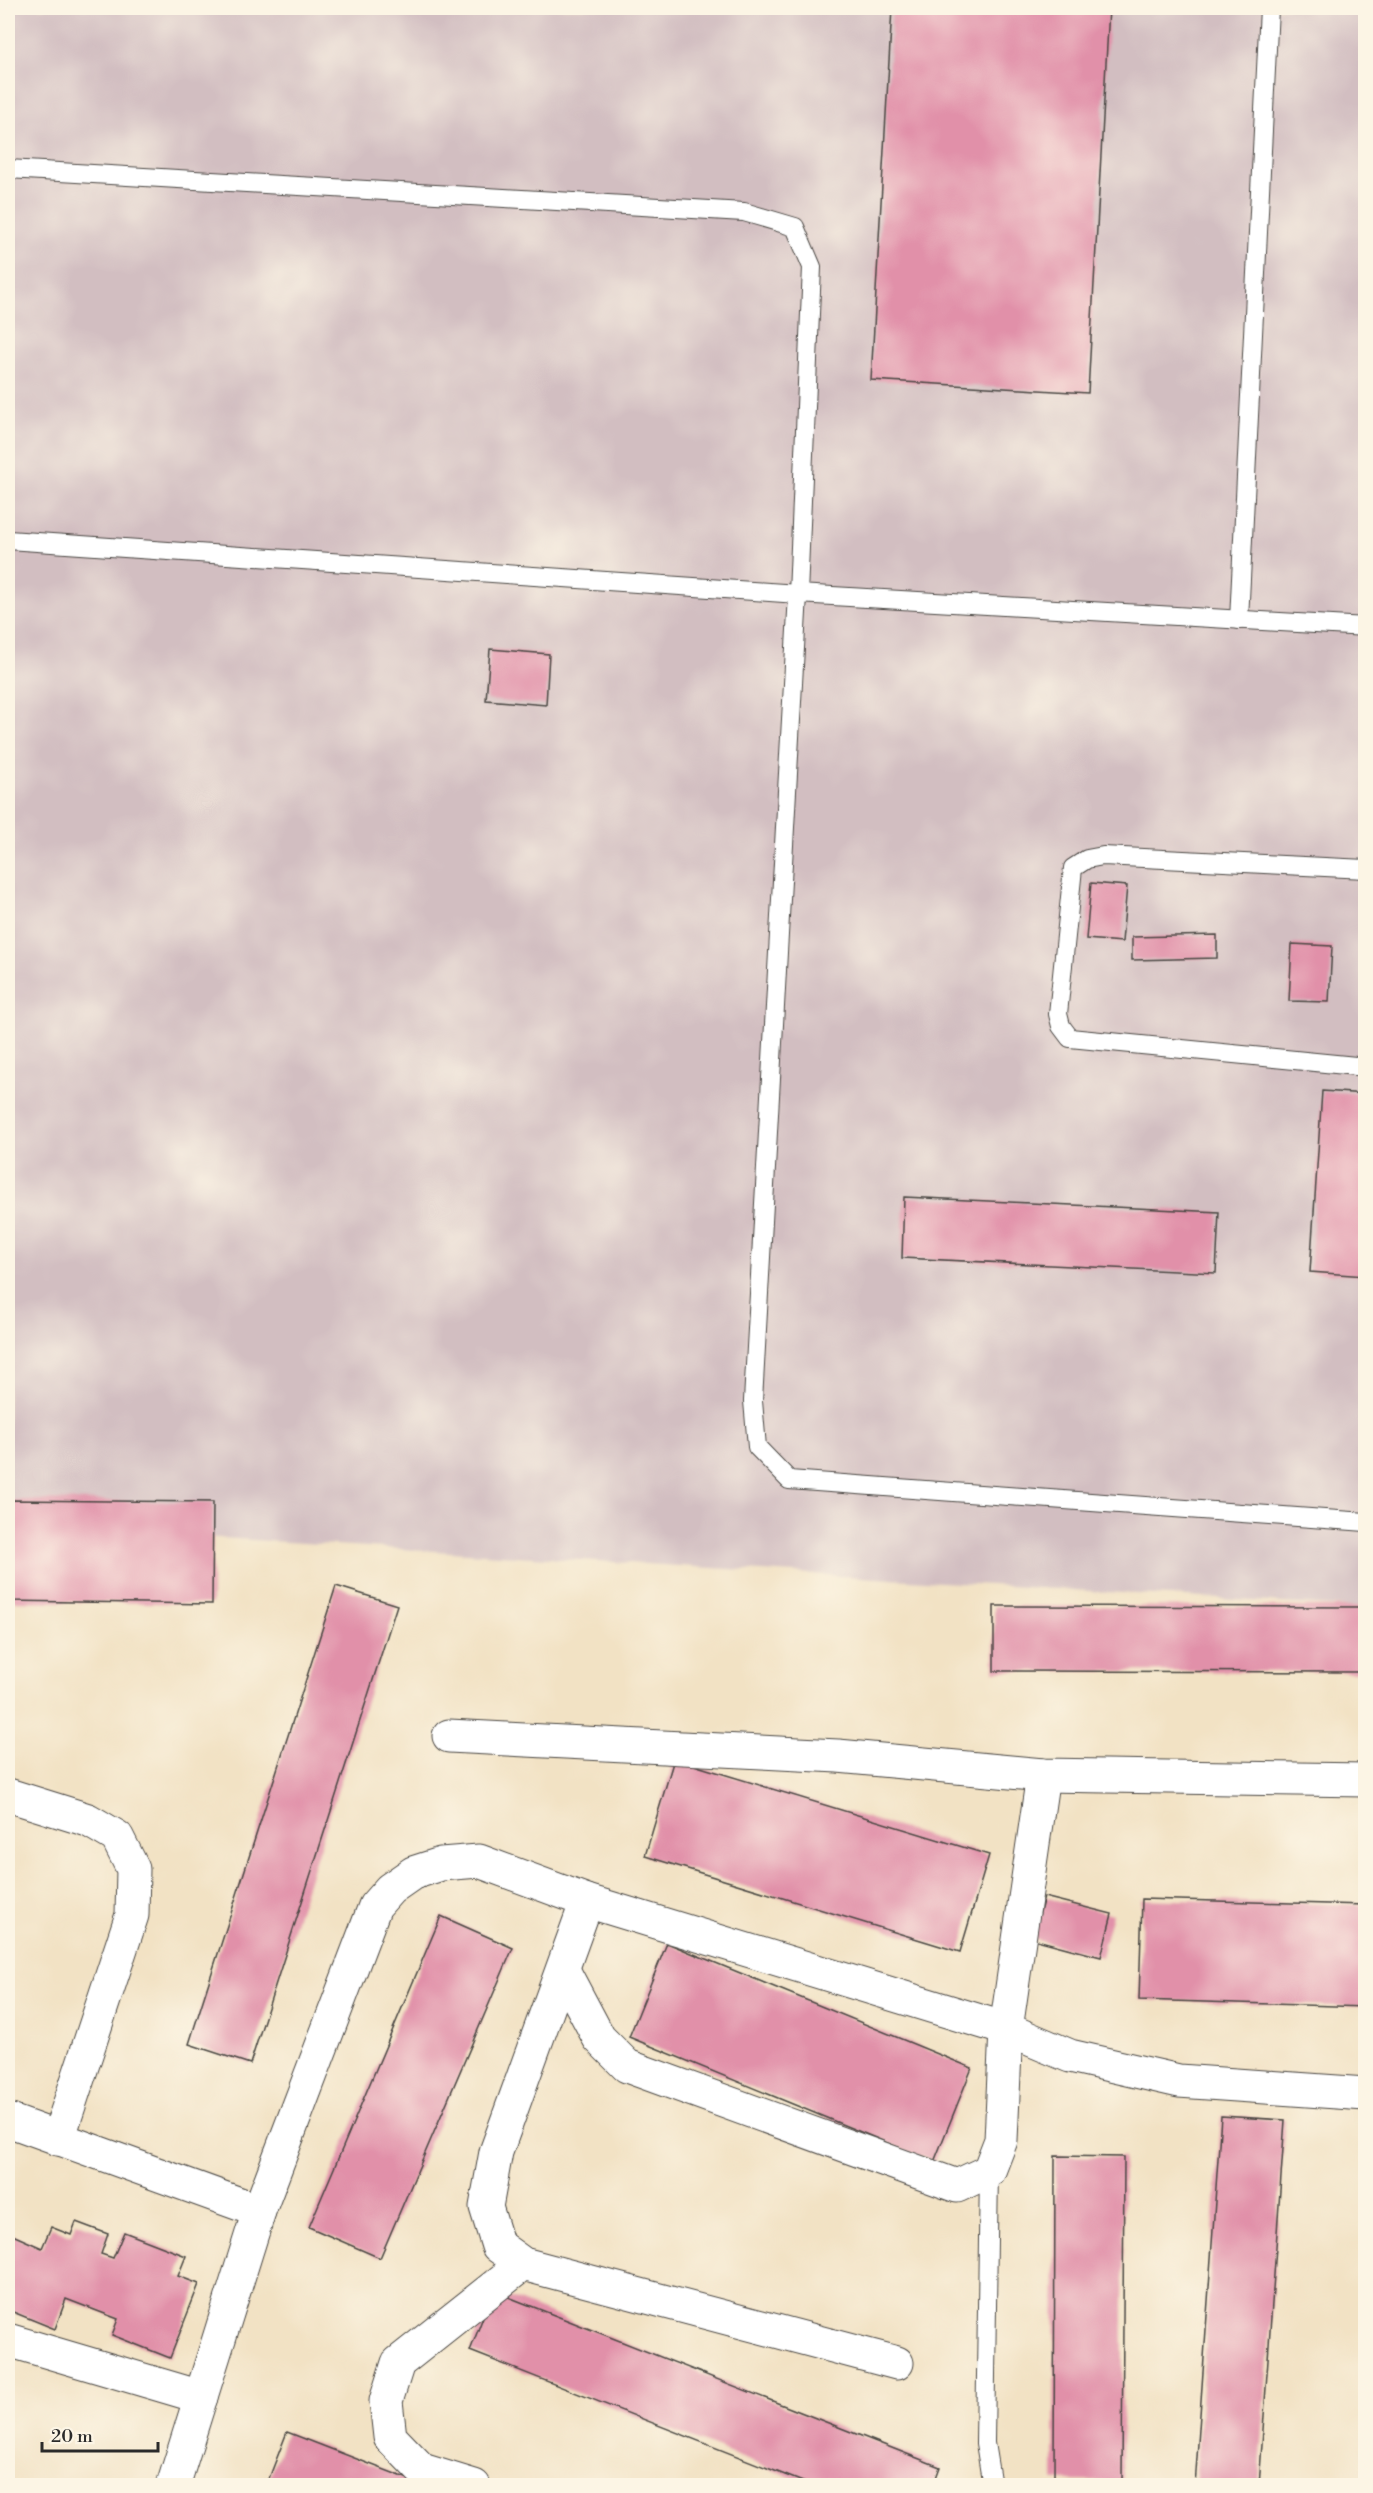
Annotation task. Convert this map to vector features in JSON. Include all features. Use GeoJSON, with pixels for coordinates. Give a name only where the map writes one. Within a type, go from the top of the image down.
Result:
{"type":"FeatureCollection","features":[{"type":"Feature","properties":{"kind":"street"},"geometry":{"type":"LineString","coordinates":[[449,1736],[838,1756],[1043,1775],[1365,1780]]}},
{"type":"Feature","properties":{"kind":"street"},"geometry":{"type":"LineString","coordinates":[[562,1970],[599,2038],[627,2066],[957,2186],[989,2171],[1001,2140],[1006,2029],[1043,1775]]}},
{"type":"Feature","properties":{"kind":"street"},"geometry":{"type":"LineString","coordinates":[[8,1795],[88,1820],[117,1837],[134,1869],[132,1915],[58,2139]]}},
{"type":"Feature","properties":{"kind":"street"},"geometry":{"type":"LineString","coordinates":[[173,2486],[259,2211],[375,1906],[390,1889],[413,1873],[441,1864],[479,1861],[586,1901],[1006,2029],[1070,2056],[1179,2081],[1365,2094]]}},
{"type":"Feature","properties":{"kind":"street"},"geometry":{"type":"LineString","coordinates":[[586,1901],[496,2152],[486,2207],[498,2246],[523,2264],[897,2363]]}},
{"type":"Feature","properties":{"kind":"street"},"geometry":{"type":"LineString","coordinates":[[8,2120],[259,2211]]}},
{"type":"Feature","properties":{"kind":"street"},"geometry":{"type":"LineString","coordinates":[[474,2486],[422,2470],[390,2437],[386,2401],[398,2363],[523,2264]]}},
{"type":"Feature","properties":{"kind":"street"},"geometry":{"type":"LineString","coordinates":[[8,2340],[201,2397]]}},
{"type":"Feature","properties":{"kind":"lane"},"geometry":{"type":"LineString","coordinates":[[1239,620],[1269,8]]}},
{"type":"Feature","properties":{"kind":"lane"},"geometry":{"type":"LineString","coordinates":[[8,169],[744,212],[795,227],[812,267],[798,594],[753,1401],[757,1447],[789,1480],[1365,1522]]}},
{"type":"Feature","properties":{"kind":"lane"},"geometry":{"type":"LineString","coordinates":[[8,540],[798,594],[1365,627]]}},
{"type":"Feature","properties":{"kind":"lane"},"geometry":{"type":"LineString","coordinates":[[1365,869],[1103,856],[1087,859],[1073,868],[1058,1014],[1061,1026],[1070,1038],[1365,1067]]}},
{"type":"Feature","properties":{"kind":"lane"},"geometry":{"type":"LineString","coordinates":[[989,2171],[985,2443],[992,2486]]}},
{"type":"Feature","properties":{"kind":"shaded area"},"geometry":{"type":"Polygon","coordinates":[[[8,8],[1365,8],[1365,1608],[8,1525],[8,8]]]}},
{"type":"Feature","properties":{"kind":"building"},"geometry":{"type":"Polygon","coordinates":[[[892,8],[1109,8],[1088,393],[871,380],[892,8]]]}},
{"type":"Feature","properties":{"kind":"building"},"geometry":{"type":"Polygon","coordinates":[[[490,649],[549,654],[546,705],[486,700],[490,649]]]}},
{"type":"Feature","properties":{"kind":"building"},"geometry":{"type":"Polygon","coordinates":[[[1091,883],[1127,886],[1122,942],[1086,939],[1091,883]]]}},
{"type":"Feature","properties":{"kind":"building"},"geometry":{"type":"Polygon","coordinates":[[[1217,935],[1217,958],[1132,960],[1132,937],[1217,935]]]}},
{"type":"Feature","properties":{"kind":"building"},"geometry":{"type":"Polygon","coordinates":[[[1292,944],[1332,946],[1329,1002],[1289,1001],[1292,944]]]}},
{"type":"Feature","properties":{"kind":"building"},"geometry":{"type":"Polygon","coordinates":[[[1322,1091],[1366,1094],[1366,1276],[1310,1272],[1322,1091]]]}},
{"type":"Feature","properties":{"kind":"building"},"geometry":{"type":"Polygon","coordinates":[[[904,1197],[1219,1212],[1216,1273],[902,1258],[904,1197]]]}},
{"type":"Feature","properties":{"kind":"building"},"geometry":{"type":"Polygon","coordinates":[[[8,1500],[213,1502],[212,1604],[8,1601],[8,1500]]]}},
{"type":"Feature","properties":{"kind":"building"},"geometry":{"type":"Polygon","coordinates":[[[336,1586],[397,1605],[250,2064],[189,2044],[336,1586]]]}},
{"type":"Feature","properties":{"kind":"building"},"geometry":{"type":"Polygon","coordinates":[[[994,1606],[1366,1607],[1366,1672],[994,1671],[994,1606]]]}},
{"type":"Feature","properties":{"kind":"building"},"geometry":{"type":"Polygon","coordinates":[[[674,1759],[989,1855],[960,1952],[645,1856],[674,1759]]]}},
{"type":"Feature","properties":{"kind":"building"},"geometry":{"type":"Polygon","coordinates":[[[1044,1897],[1112,1914],[1101,1957],[1033,1939],[1044,1897]]]}},
{"type":"Feature","properties":{"kind":"building"},"geometry":{"type":"Polygon","coordinates":[[[1142,1899],[1366,1905],[1366,2007],[1139,2000],[1142,1899]]]}},
{"type":"Feature","properties":{"kind":"building"},"geometry":{"type":"Polygon","coordinates":[[[441,1916],[513,1948],[380,2258],[309,2227],[441,1916]]]}},
{"type":"Feature","properties":{"kind":"building"},"geometry":{"type":"Polygon","coordinates":[[[667,1943],[972,2068],[934,2162],[629,2037],[667,1943]]]}},
{"type":"Feature","properties":{"kind":"building"},"geometry":{"type":"Polygon","coordinates":[[[1221,2116],[1285,2120],[1259,2486],[1195,2486],[1221,2116]]]}},
{"type":"Feature","properties":{"kind":"building"},"geometry":{"type":"Polygon","coordinates":[[[1055,2156],[1124,2157],[1122,2482],[1054,2481],[1055,2156]]]}},
{"type":"Feature","properties":{"kind":"building"},"geometry":{"type":"Polygon","coordinates":[[[76,2222],[108,2234],[101,2254],[113,2258],[124,2232],[186,2256],[178,2276],[199,2284],[170,2358],[112,2335],[118,2319],[66,2299],[55,2329],[8,2310],[8,2233],[42,2248],[51,2227],[71,2235],[76,2222]]]}},
{"type":"Feature","properties":{"kind":"building"},"geometry":{"type":"Polygon","coordinates":[[[493,2291],[940,2467],[933,2486],[813,2486],[470,2351],[493,2291]]]}},
{"type":"Feature","properties":{"kind":"building"},"geometry":{"type":"Polygon","coordinates":[[[287,2432],[424,2485],[424,2486],[266,2486],[287,2432]]]}}]}
